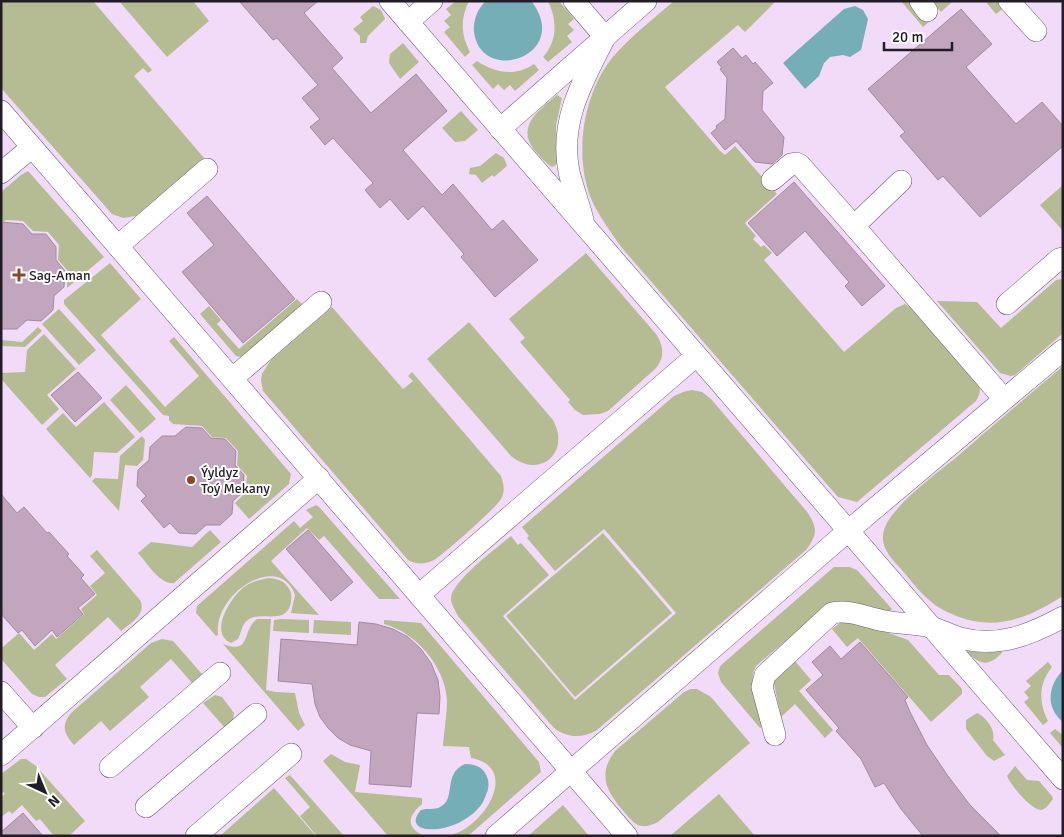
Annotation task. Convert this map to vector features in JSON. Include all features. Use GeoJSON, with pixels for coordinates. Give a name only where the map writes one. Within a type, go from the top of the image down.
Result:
{"type":"FeatureCollection","features":[{"type":"Feature","properties":{"kind":"street"},"geometry":{"type":"LineString","coordinates":[[390,1],[1063,780]]}},
{"type":"Feature","properties":{"kind":"street"},"geometry":{"type":"LineString","coordinates":[[408,22],[432,1]]}},
{"type":"Feature","properties":{"kind":"street"},"geometry":{"type":"LineString","coordinates":[[574,1],[605,37]]}},
{"type":"Feature","properties":{"kind":"street"},"geometry":{"type":"LineString","coordinates":[[500,129],[646,1]]}},
{"type":"Feature","properties":{"kind":"street"},"geometry":{"type":"LineString","coordinates":[[1009,1],[1036,31]]}},
{"type":"Feature","properties":{"kind":"street"},"geometry":{"type":"LineString","coordinates":[[586,228],[569,171],[568,128],[573,103],[605,37]]}},
{"type":"Feature","properties":{"kind":"street"},"geometry":{"type":"LineString","coordinates":[[1,111],[627,836]]}},
{"type":"Feature","properties":{"kind":"street"},"geometry":{"type":"LineString","coordinates":[[1,173],[32,147]]}},
{"type":"Feature","properties":{"kind":"street"},"geometry":{"type":"LineString","coordinates":[[772,180],[791,164],[796,163],[854,226],[1004,399]]}},
{"type":"Feature","properties":{"kind":"street"},"geometry":{"type":"LineString","coordinates":[[118,246],[207,169]]}},
{"type":"Feature","properties":{"kind":"street"},"geometry":{"type":"LineString","coordinates":[[854,226],[901,181]]}},
{"type":"Feature","properties":{"kind":"street"},"geometry":{"type":"LineString","coordinates":[[1007,304],[1059,259],[1063,258]]}},
{"type":"Feature","properties":{"kind":"street"},"geometry":{"type":"LineString","coordinates":[[232,378],[322,302]]}},
{"type":"Feature","properties":{"kind":"street"},"geometry":{"type":"LineString","coordinates":[[496,836],[848,531],[1063,350]]}},
{"type":"Feature","properties":{"kind":"street"},"geometry":{"type":"LineString","coordinates":[[419,595],[696,356]]}},
{"type":"Feature","properties":{"kind":"street"},"geometry":{"type":"LineString","coordinates":[[1,756],[319,478]]}},
{"type":"Feature","properties":{"kind":"street"},"geometry":{"type":"LineString","coordinates":[[775,735],[762,687],[765,675],[832,613],[843,611],[884,621],[931,627],[962,639],[982,642],[998,642],[1015,638],[1036,631],[1063,617]]}},
{"type":"Feature","properties":{"kind":"street"},"geometry":{"type":"LineString","coordinates":[[110,767],[220,673]]}},
{"type":"Feature","properties":{"kind":"street"},"geometry":{"type":"LineString","coordinates":[[1,692],[33,728]]}},
{"type":"Feature","properties":{"kind":"street"},"geometry":{"type":"LineString","coordinates":[[146,807],[256,714]]}},
{"type":"Feature","properties":{"kind":"street"},"geometry":{"type":"LineString","coordinates":[[196,836],[291,754]]}},
{"type":"Feature","properties":{"kind":"shaded area"},"geometry":{"type":"Polygon","coordinates":[[[1,1],[93,1],[152,70],[148,73],[143,68],[134,76],[204,158],[136,216],[123,218],[112,214],[1,88],[1,1]]]}},
{"type":"Feature","properties":{"kind":"shaded area"},"geometry":{"type":"Polygon","coordinates":[[[119,1],[193,1],[209,21],[167,57],[119,1]]]}},
{"type":"Feature","properties":{"kind":"shaded area"},"geometry":{"type":"Polygon","coordinates":[[[456,1],[469,1],[464,14],[463,33],[470,52],[465,57],[444,32],[450,27],[444,21],[451,15],[446,9],[456,1]]]}},
{"type":"Feature","properties":{"kind":"shaded area"},"geometry":{"type":"Polygon","coordinates":[[[486,1],[532,2],[541,21],[541,37],[533,49],[521,58],[506,60],[492,58],[480,48],[474,32],[474,24],[478,11],[486,1]]]}},
{"type":"Feature","properties":{"kind":"shaded area"},"geometry":{"type":"Polygon","coordinates":[[[548,1],[559,1],[574,19],[568,24],[574,30],[567,36],[572,42],[548,62],[543,57],[554,37],[554,23],[548,1]]]}},
{"type":"Feature","properties":{"kind":"shaded area"},"geometry":{"type":"Polygon","coordinates":[[[674,1],[776,1],[745,32],[738,25],[665,87],[720,151],[725,155],[735,146],[777,194],[745,223],[756,236],[753,239],[761,247],[764,245],[772,253],[764,260],[844,352],[896,308],[905,304],[913,309],[979,385],[980,389],[976,401],[857,502],[838,497],[622,248],[593,203],[583,167],[582,148],[584,128],[594,90],[602,73],[619,50],[674,1]]]}},
{"type":"Feature","properties":{"kind":"shaded area"},"geometry":{"type":"Polygon","coordinates":[[[901,1],[913,1],[929,22],[923,27],[901,1]]]}},
{"type":"Feature","properties":{"kind":"shaded area"},"geometry":{"type":"Polygon","coordinates":[[[931,1],[953,1],[941,12],[931,1]]]}},
{"type":"Feature","properties":{"kind":"shaded area"},"geometry":{"type":"Polygon","coordinates":[[[985,1],[1000,1],[1005,7],[996,14],[985,1]]]}},
{"type":"Feature","properties":{"kind":"shaded area"},"geometry":{"type":"Polygon","coordinates":[[[373,6],[381,10],[385,19],[368,36],[366,43],[360,43],[360,36],[353,29],[363,21],[360,17],[373,6]]]}},
{"type":"Feature","properties":{"kind":"shaded area"},"geometry":{"type":"Polygon","coordinates":[[[855,6],[863,10],[868,19],[861,50],[850,57],[843,55],[830,57],[824,63],[819,76],[805,89],[783,63],[844,9],[855,6]]]}},
{"type":"Feature","properties":{"kind":"shaded area"},"geometry":{"type":"Polygon","coordinates":[[[403,43],[419,62],[400,79],[389,63],[390,54],[403,43]]]}},
{"type":"Feature","properties":{"kind":"shaded area"},"geometry":{"type":"Polygon","coordinates":[[[477,61],[498,71],[520,71],[534,64],[539,70],[515,91],[510,85],[504,90],[498,84],[493,89],[472,65],[477,61]]]}},
{"type":"Feature","properties":{"kind":"shaded area"},"geometry":{"type":"Polygon","coordinates":[[[557,95],[562,98],[556,125],[557,162],[552,167],[543,160],[531,145],[528,129],[535,115],[557,95]]]}},
{"type":"Feature","properties":{"kind":"shaded area"},"geometry":{"type":"Polygon","coordinates":[[[461,111],[478,130],[465,141],[455,142],[442,128],[461,111]]]}},
{"type":"Feature","properties":{"kind":"shaded area"},"geometry":{"type":"Polygon","coordinates":[[[496,153],[504,158],[507,166],[494,177],[492,175],[482,183],[476,175],[469,174],[470,168],[480,166],[496,153]]]}},
{"type":"Feature","properties":{"kind":"shaded area"},"geometry":{"type":"Polygon","coordinates":[[[28,171],[104,257],[67,288],[68,271],[58,260],[59,245],[48,232],[33,231],[23,221],[6,220],[4,222],[1,219],[1,192],[28,171]]]}},
{"type":"Feature","properties":{"kind":"shaded area"},"geometry":{"type":"Polygon","coordinates":[[[1063,185],[1063,231],[1040,205],[1063,185]]]}},
{"type":"Feature","properties":{"kind":"shaded area"},"geometry":{"type":"Polygon","coordinates":[[[586,253],[656,334],[661,343],[662,356],[655,369],[608,411],[600,414],[583,415],[568,402],[570,400],[520,342],[525,338],[509,319],[586,253]]]}},
{"type":"Feature","properties":{"kind":"shaded area"},"geometry":{"type":"Polygon","coordinates":[[[110,263],[141,299],[101,335],[165,407],[199,376],[169,341],[174,337],[291,474],[289,484],[249,519],[235,503],[245,493],[247,476],[237,465],[238,451],[226,438],[212,437],[202,426],[173,424],[169,420],[169,416],[163,415],[64,304],[64,300],[110,263]]]}},
{"type":"Feature","properties":{"kind":"shaded area"},"geometry":{"type":"Polygon","coordinates":[[[1062,279],[1063,333],[1015,375],[1011,376],[1000,373],[937,301],[977,302],[1001,328],[1056,280],[1062,279]]]}},
{"type":"Feature","properties":{"kind":"shaded area"},"geometry":{"type":"Polygon","coordinates":[[[297,299],[303,305],[241,357],[236,356],[200,314],[209,306],[221,320],[217,324],[239,349],[297,299]]]}},
{"type":"Feature","properties":{"kind":"shaded area"},"geometry":{"type":"Polygon","coordinates":[[[332,307],[403,389],[413,381],[408,376],[412,372],[501,476],[504,491],[501,499],[458,541],[434,560],[418,563],[408,560],[263,391],[262,374],[270,361],[332,307]]]}},
{"type":"Feature","properties":{"kind":"shaded area"},"geometry":{"type":"Polygon","coordinates":[[[59,309],[96,350],[79,365],[42,324],[59,309]]]}},
{"type":"Feature","properties":{"kind":"shaded area"},"geometry":{"type":"Polygon","coordinates":[[[469,322],[553,420],[558,432],[558,442],[555,452],[550,459],[542,464],[522,463],[511,456],[427,359],[469,322]]]}},
{"type":"Feature","properties":{"kind":"shaded area"},"geometry":{"type":"Polygon","coordinates":[[[38,327],[42,331],[25,347],[2,346],[1,351],[1,340],[22,342],[38,327]]]}},
{"type":"Feature","properties":{"kind":"shaded area"},"geometry":{"type":"Polygon","coordinates":[[[44,334],[76,369],[47,395],[59,409],[42,425],[1,379],[1,373],[25,372],[27,350],[44,334]]]}},
{"type":"Feature","properties":{"kind":"shaded area"},"geometry":{"type":"Polygon","coordinates":[[[1063,366],[1063,596],[1026,616],[1000,622],[973,621],[941,609],[917,588],[893,561],[883,541],[884,530],[888,521],[917,490],[1063,366]]]}},
{"type":"Feature","properties":{"kind":"shaded area"},"geometry":{"type":"Polygon","coordinates":[[[126,385],[156,419],[140,433],[110,400],[126,385]]]}},
{"type":"Feature","properties":{"kind":"shaded area"},"geometry":{"type":"Polygon","coordinates":[[[692,390],[702,392],[711,399],[808,513],[815,528],[814,536],[806,550],[597,730],[580,736],[563,733],[553,727],[458,616],[451,600],[453,591],[476,565],[511,536],[518,545],[521,543],[549,575],[503,616],[575,700],[676,613],[604,529],[555,571],[527,538],[529,536],[522,527],[674,396],[692,390]]]}},
{"type":"Feature","properties":{"kind":"shaded area"},"geometry":{"type":"Polygon","coordinates":[[[104,402],[135,437],[117,453],[94,452],[92,475],[90,478],[46,429],[63,413],[76,427],[104,402]]]}},
{"type":"Feature","properties":{"kind":"shaded area"},"geometry":{"type":"Polygon","coordinates":[[[142,436],[145,440],[143,460],[137,466],[125,465],[119,511],[92,481],[95,478],[118,479],[120,456],[142,436]]]}},
{"type":"Feature","properties":{"kind":"shaded area"},"geometry":{"type":"Polygon","coordinates":[[[316,505],[400,599],[379,599],[324,536],[319,540],[307,528],[271,561],[319,615],[291,613],[295,595],[287,582],[276,577],[263,577],[249,583],[236,592],[226,605],[219,619],[218,635],[216,636],[196,613],[197,606],[294,521],[300,528],[313,517],[306,510],[316,505]]]}},
{"type":"Feature","properties":{"kind":"shaded area"},"geometry":{"type":"Polygon","coordinates":[[[210,530],[221,542],[174,583],[164,581],[159,577],[138,553],[151,542],[192,547],[210,530]]]}},
{"type":"Feature","properties":{"kind":"shaded area"},"geometry":{"type":"Polygon","coordinates":[[[603,533],[672,613],[575,697],[506,616],[603,533]]]}},
{"type":"Feature","properties":{"kind":"shaded area"},"geometry":{"type":"Polygon","coordinates":[[[97,550],[140,600],[142,605],[140,614],[121,631],[108,617],[55,665],[67,679],[45,697],[39,697],[32,694],[1,659],[1,645],[3,647],[19,633],[34,650],[52,634],[56,639],[84,614],[81,609],[97,595],[90,586],[105,573],[90,556],[97,550]]]}},
{"type":"Feature","properties":{"kind":"shaded area"},"geometry":{"type":"Polygon","coordinates":[[[834,567],[849,567],[857,570],[892,609],[886,614],[840,602],[829,604],[757,665],[754,671],[753,686],[762,726],[760,728],[721,682],[718,673],[720,666],[834,567]]]}},
{"type":"Feature","properties":{"kind":"shaded area"},"geometry":{"type":"Polygon","coordinates":[[[270,578],[281,581],[289,589],[291,601],[289,609],[280,616],[260,616],[249,619],[243,626],[238,639],[231,643],[224,638],[222,631],[224,615],[228,606],[244,587],[256,581],[270,578]]]}},
{"type":"Feature","properties":{"kind":"shaded area"},"geometry":{"type":"Polygon","coordinates":[[[847,618],[908,640],[939,675],[949,675],[962,689],[962,694],[931,722],[858,638],[847,647],[832,629],[847,618]]]}},
{"type":"Feature","properties":{"kind":"shaded area"},"geometry":{"type":"Polygon","coordinates":[[[257,619],[271,619],[266,690],[295,693],[299,713],[305,725],[298,731],[223,644],[232,647],[242,644],[252,624],[257,619]]]}},
{"type":"Feature","properties":{"kind":"shaded area"},"geometry":{"type":"Polygon","coordinates":[[[274,620],[309,620],[309,633],[273,631],[274,620]]]}},
{"type":"Feature","properties":{"kind":"shaded area"},"geometry":{"type":"Polygon","coordinates":[[[314,620],[351,622],[351,635],[313,633],[314,620]]]}},
{"type":"Feature","properties":{"kind":"shaded area"},"geometry":{"type":"Polygon","coordinates":[[[384,620],[421,623],[539,762],[541,772],[468,836],[448,836],[462,831],[485,810],[492,797],[495,785],[494,773],[486,764],[471,758],[469,747],[443,746],[447,700],[441,675],[426,652],[417,643],[407,634],[384,624],[384,620]]]}},
{"type":"Feature","properties":{"kind":"shaded area"},"geometry":{"type":"Polygon","coordinates":[[[162,639],[173,641],[202,674],[192,683],[171,659],[140,687],[149,697],[110,731],[101,721],[74,745],[65,729],[66,722],[71,713],[151,643],[162,639]]]}},
{"type":"Feature","properties":{"kind":"shaded area"},"geometry":{"type":"Polygon","coordinates":[[[1001,651],[1002,653],[993,661],[984,663],[976,660],[967,652],[985,653],[1001,651]]]}},
{"type":"Feature","properties":{"kind":"shaded area"},"geometry":{"type":"Polygon","coordinates":[[[795,661],[811,680],[799,691],[833,730],[825,738],[795,704],[781,717],[773,679],[795,661]]]}},
{"type":"Feature","properties":{"kind":"shaded area"},"geometry":{"type":"Polygon","coordinates":[[[1048,662],[1052,667],[1044,680],[1041,694],[1048,721],[1043,725],[1024,702],[1029,698],[1024,692],[1031,686],[1026,681],[1048,662]]]}},
{"type":"Feature","properties":{"kind":"shaded area"},"geometry":{"type":"Polygon","coordinates":[[[1063,670],[1063,722],[1053,710],[1051,696],[1054,682],[1063,670]]]}},
{"type":"Feature","properties":{"kind":"shaded area"},"geometry":{"type":"Polygon","coordinates":[[[697,689],[711,697],[750,743],[658,822],[647,826],[640,826],[625,813],[609,791],[606,784],[606,768],[615,751],[684,692],[697,689]]]}},
{"type":"Feature","properties":{"kind":"shaded area"},"geometry":{"type":"Polygon","coordinates":[[[215,695],[222,697],[234,713],[233,720],[225,728],[203,703],[215,695]]]}},
{"type":"Feature","properties":{"kind":"shaded area"},"geometry":{"type":"Polygon","coordinates":[[[977,713],[989,724],[994,736],[993,740],[1005,755],[994,761],[987,756],[966,729],[966,720],[977,713]]]}},
{"type":"Feature","properties":{"kind":"shaded area"},"geometry":{"type":"Polygon","coordinates":[[[1055,729],[1063,735],[1063,748],[1050,733],[1055,729]]]}},
{"type":"Feature","properties":{"kind":"shaded area"},"geometry":{"type":"Polygon","coordinates":[[[331,754],[345,762],[360,765],[355,792],[422,798],[422,804],[411,817],[411,825],[418,833],[424,836],[388,836],[323,761],[331,754]]]}},
{"type":"Feature","properties":{"kind":"shaded area"},"geometry":{"type":"Polygon","coordinates":[[[21,759],[26,759],[36,766],[85,821],[69,836],[54,836],[40,819],[36,821],[22,805],[12,814],[9,811],[1,817],[1,797],[5,794],[1,790],[1,774],[21,759]]]}},
{"type":"Feature","properties":{"kind":"shaded area"},"geometry":{"type":"Polygon","coordinates":[[[465,764],[480,768],[487,776],[488,786],[483,802],[473,814],[461,822],[447,827],[424,829],[417,825],[416,819],[421,810],[438,808],[445,803],[454,774],[458,768],[465,764]]]}},
{"type":"Feature","properties":{"kind":"shaded area"},"geometry":{"type":"Polygon","coordinates":[[[1015,766],[1027,780],[1039,781],[1052,796],[1053,799],[1048,806],[1041,810],[1037,809],[1021,796],[1007,776],[1015,766]]]}},
{"type":"Feature","properties":{"kind":"shaded area"},"geometry":{"type":"Polygon","coordinates":[[[290,775],[344,836],[317,836],[300,816],[310,807],[285,778],[290,775]]]}},
{"type":"Feature","properties":{"kind":"shaded area"},"geometry":{"type":"Polygon","coordinates":[[[274,788],[316,836],[220,836],[274,788]]]}},
{"type":"Feature","properties":{"kind":"shaded area"},"geometry":{"type":"Polygon","coordinates":[[[719,794],[755,836],[670,836],[719,794]]]}},
{"type":"Feature","properties":{"kind":"shaded area"},"geometry":{"type":"Polygon","coordinates":[[[563,805],[589,836],[528,836],[563,805]]]}},
{"type":"Feature","properties":{"kind":"building"},"geometry":{"type":"Polygon","coordinates":[[[239,1],[318,1],[304,13],[343,58],[332,68],[371,113],[416,74],[447,111],[403,150],[442,195],[453,184],[492,230],[503,220],[538,260],[495,297],[461,257],[464,254],[423,206],[408,220],[390,199],[380,208],[365,190],[373,183],[333,138],[325,145],[310,127],[320,119],[302,98],[318,85],[277,38],[273,40],[239,1]]]}},
{"type":"Feature","properties":{"kind":"building"},"geometry":{"type":"Polygon","coordinates":[[[961,9],[992,44],[966,67],[1016,124],[1042,102],[1063,126],[1063,146],[980,217],[943,176],[938,180],[900,136],[905,132],[868,89],[961,9]]]}},
{"type":"Feature","properties":{"kind":"building"},"geometry":{"type":"Polygon","coordinates":[[[733,48],[742,58],[746,55],[753,64],[755,62],[773,83],[763,91],[762,110],[784,137],[782,155],[772,164],[755,162],[736,141],[725,150],[711,133],[725,119],[727,78],[717,62],[733,48]]]}},
{"type":"Feature","properties":{"kind":"building"},"geometry":{"type":"Polygon","coordinates":[[[794,182],[885,286],[862,306],[845,286],[849,282],[805,231],[777,256],[748,223],[794,182]]]}},
{"type":"Feature","properties":{"kind":"building"},"geometry":{"type":"Polygon","coordinates":[[[207,196],[295,299],[243,343],[182,272],[214,245],[187,213],[207,196]]]}},
{"type":"Feature","properties":{"kind":"building"},"geometry":{"type":"Polygon","coordinates":[[[1,222],[23,224],[32,234],[46,234],[56,247],[56,260],[65,271],[64,287],[54,296],[53,310],[41,321],[27,320],[17,329],[1,329],[1,222]]]}},
{"type":"Feature","properties":{"kind":"building"},"geometry":{"type":"Polygon","coordinates":[[[78,372],[102,398],[75,422],[51,395],[78,372]]]}},
{"type":"Feature","properties":{"kind":"building","name":"Ýyldyz Toý Mekany"},"geometry":{"type":"Polygon","coordinates":[[[186,427],[202,428],[211,438],[225,439],[236,451],[235,465],[244,475],[243,492],[233,501],[232,514],[220,525],[206,525],[196,534],[179,533],[170,523],[164,528],[141,501],[146,496],[137,486],[138,470],[149,460],[150,447],[162,436],[175,436],[186,427]]]}},
{"type":"Feature","properties":{"kind":"building"},"geometry":{"type":"Polygon","coordinates":[[[1,494],[17,513],[24,507],[47,533],[49,532],[69,554],[67,556],[84,575],[81,578],[95,594],[78,608],[83,614],[57,637],[52,630],[35,646],[22,630],[18,633],[1,614],[1,494]]]}},
{"type":"Feature","properties":{"kind":"building"},"geometry":{"type":"Polygon","coordinates":[[[308,530],[353,582],[331,601],[286,549],[308,530]]]}},
{"type":"Feature","properties":{"kind":"building"},"geometry":{"type":"Polygon","coordinates":[[[359,622],[393,629],[408,637],[421,649],[431,663],[438,680],[439,714],[417,713],[411,787],[369,784],[371,751],[350,745],[338,738],[328,728],[320,717],[315,704],[312,684],[278,681],[281,639],[357,645],[359,622]]]}},
{"type":"Feature","properties":{"kind":"building"},"geometry":{"type":"Polygon","coordinates":[[[860,642],[908,697],[905,700],[910,712],[927,745],[948,776],[970,805],[1001,836],[923,836],[901,809],[884,783],[875,787],[861,759],[836,731],[839,728],[806,690],[823,675],[812,662],[830,646],[841,659],[860,642]]]}},
{"type":"Feature","properties":{"kind":"building"},"geometry":{"type":"Polygon","coordinates":[[[23,813],[43,836],[1,836],[1,832],[23,813]]]}},
{"type":"Feature","properties":{"kind":"place","name":"Sag-Aman"},"geometry":{"type":"Point","coordinates":[19,275]}},
{"type":"Feature","properties":{"kind":"place","name":"Ýyldyz Toý Mekany"},"geometry":{"type":"Point","coordinates":[191,480]}}]}
